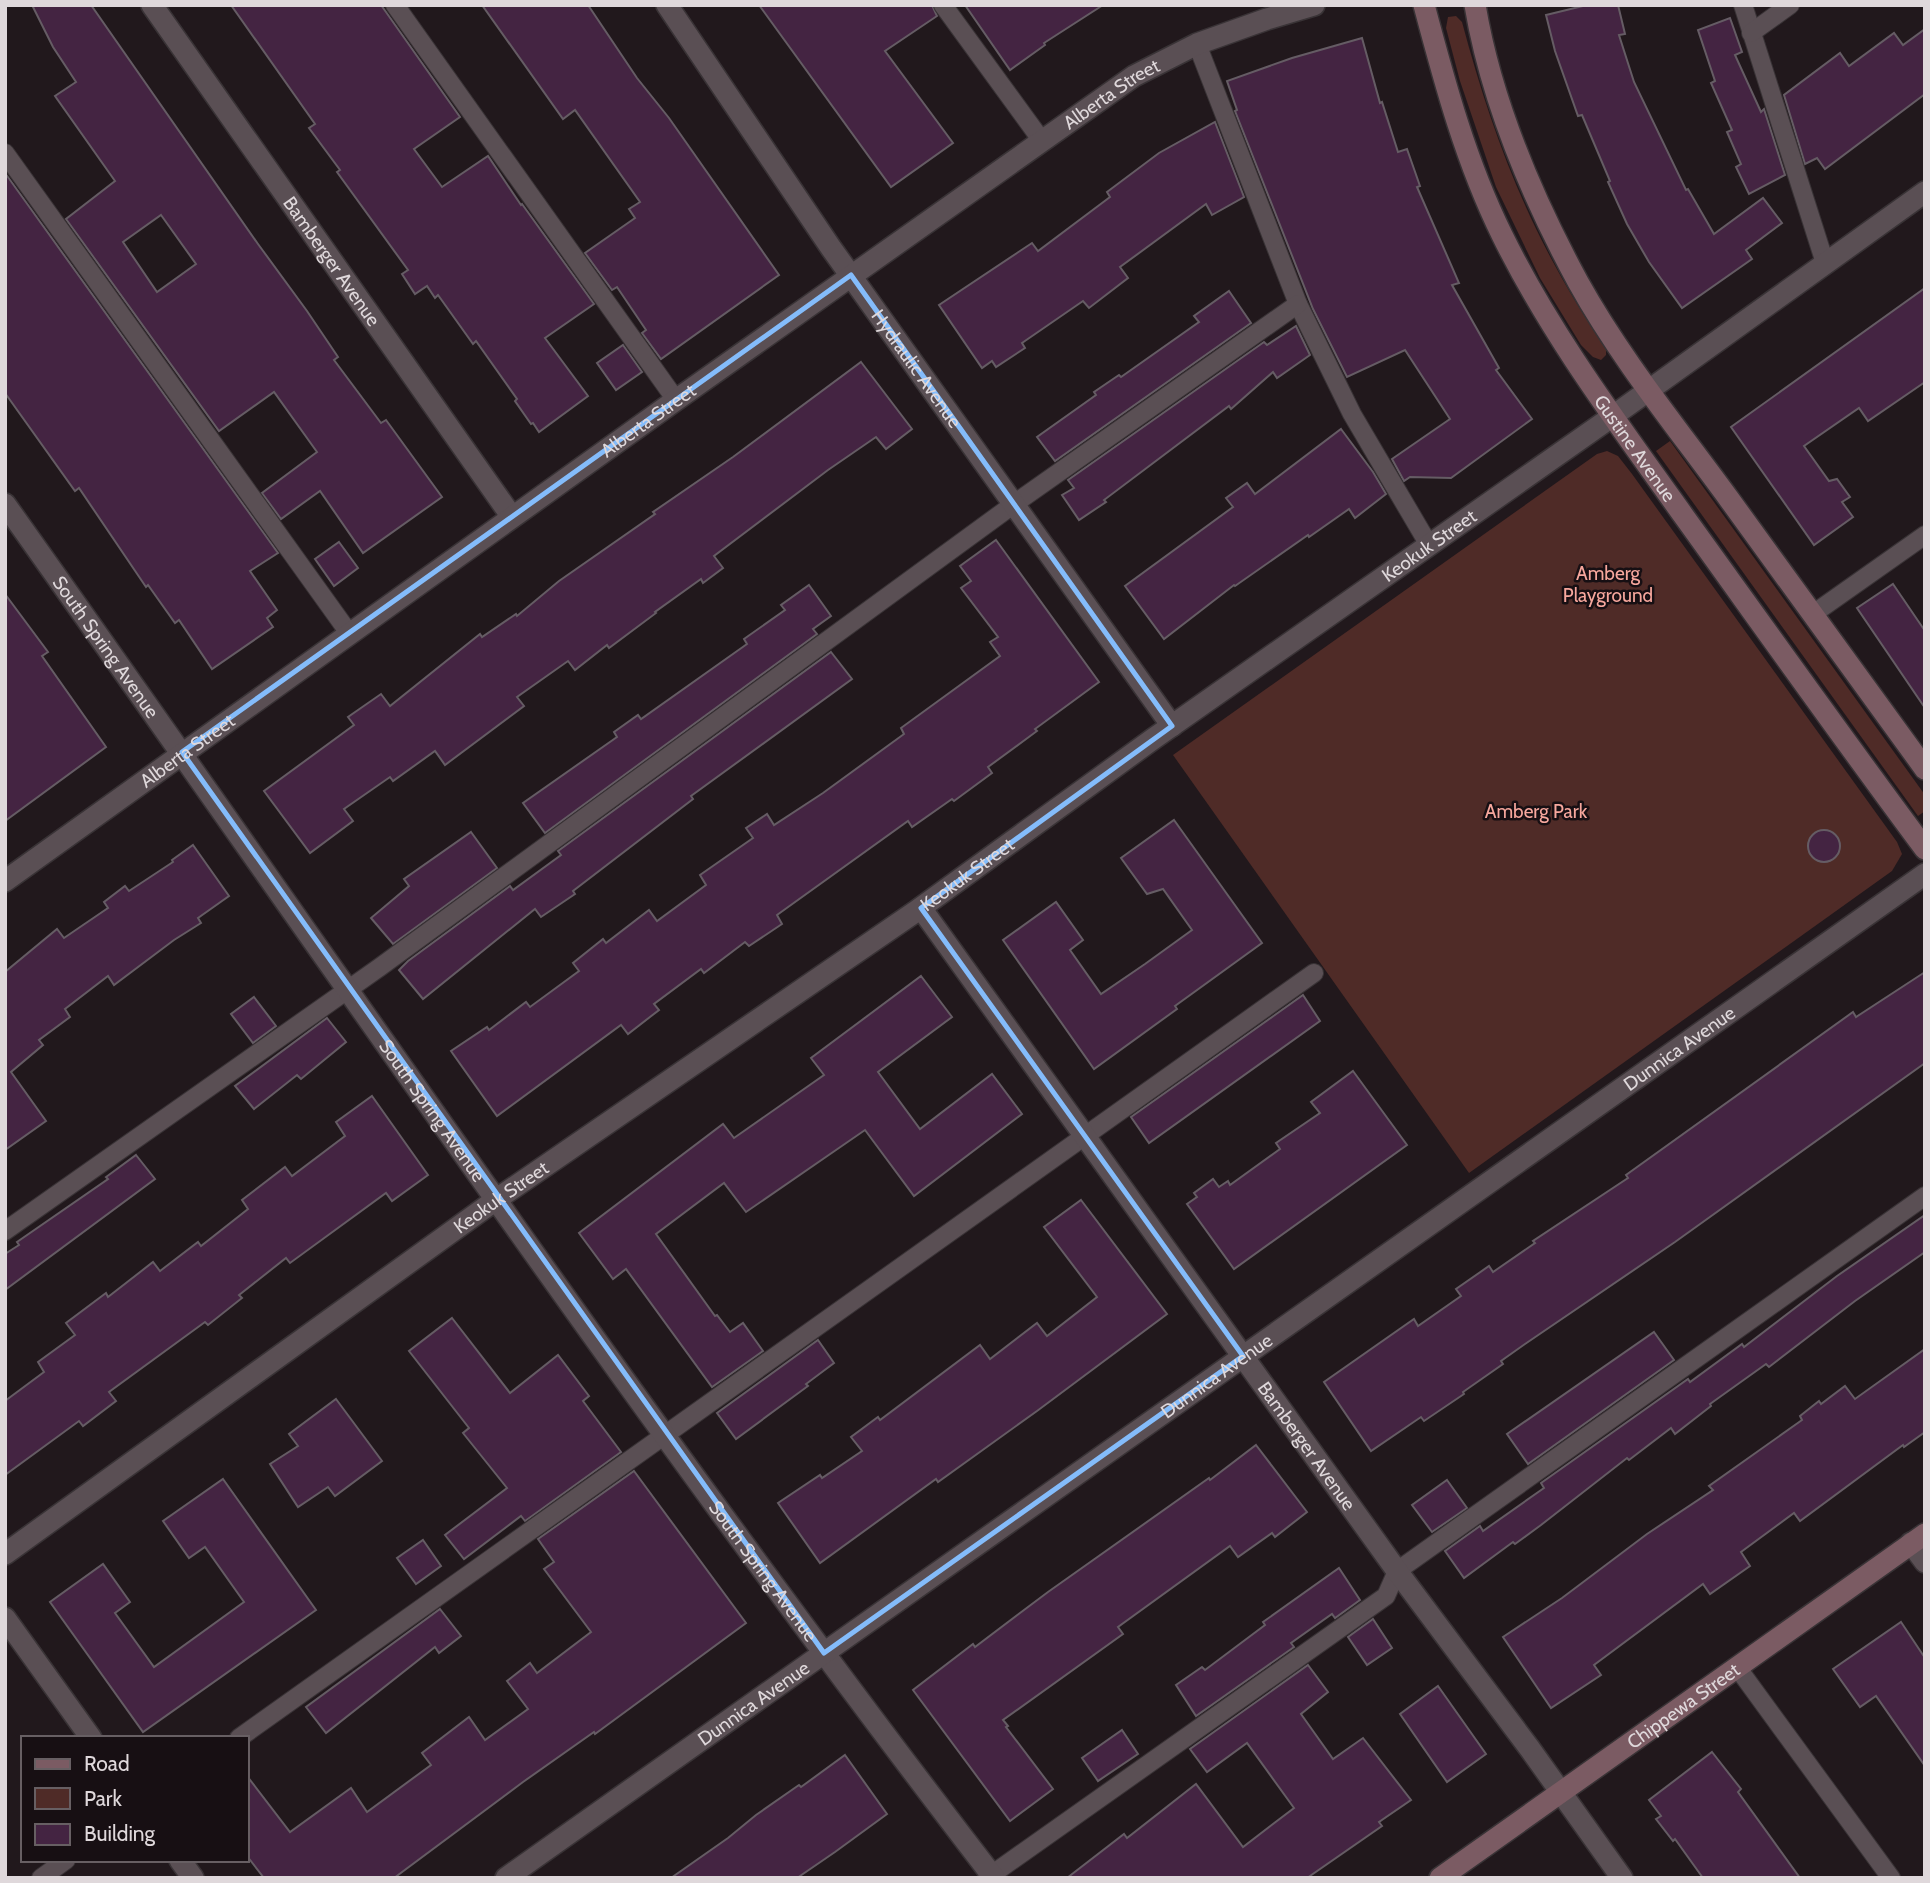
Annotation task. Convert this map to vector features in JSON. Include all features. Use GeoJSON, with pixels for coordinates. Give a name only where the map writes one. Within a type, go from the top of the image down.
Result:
{"type":"FeatureCollection","features":[{"type":"Feature","properties":{"kind":"street","name":"Bamberger Avenue"},"geometry":{"type":"LineString","coordinates":[[152,5],[512,517]]}},
{"type":"Feature","properties":{"kind":"street","name":"Hydraulic Avenue"},"geometry":{"type":"LineString","coordinates":[[667,5],[851,275],[1172,726]]}},
{"type":"Feature","properties":{"kind":"street","name":"Alberta Street"},"geometry":{"type":"LineString","coordinates":[[6,878],[1134,76],[1196,44],[1314,5]]}},
{"type":"Feature","properties":{"kind":"street","name":"Gustine Avenue"},"geometry":{"type":"LineString","coordinates":[[1424,5],[1470,161],[1502,236],[1553,327],[1613,416],[1925,849]]}},
{"type":"Feature","properties":{"kind":"street"},"geometry":{"type":"LineString","coordinates":[[1475,5],[1480,33],[1504,115],[1538,200],[1579,283],[1650,390],[1925,769]]}},
{"type":"Feature","properties":{"kind":"street","name":"Keokuk Street"},"geometry":{"type":"LineString","coordinates":[[5,1554],[497,1199],[921,908],[1172,726],[1650,390],[1925,192]]}},
{"type":"Feature","properties":{"kind":"street","name":"South Spring Avenue"},"geometry":{"type":"LineString","coordinates":[[5,504],[666,1435],[991,1877]]}},
{"type":"Feature","properties":{"kind":"street","name":"Dunnica Avenue"},"geometry":{"type":"LineString","coordinates":[[506,1878],[1925,874]]}},
{"type":"Feature","properties":{"kind":"street","name":"Bamberger Avenue"},"geometry":{"type":"LineString","coordinates":[[921,908],[1397,1571],[1561,1791],[1622,1878]]}},
{"type":"Feature","properties":{"kind":"street"},"geometry":{"type":"LineString","coordinates":[[1918,1539],[1925,1562]]}},
{"type":"Feature","properties":{"kind":"street","name":"Chippewa Street"},"geometry":{"type":"LineString","coordinates":[[1440,1878],[1918,1539]]}},
{"type":"Feature","properties":{"kind":"street"},"geometry":{"type":"LineString","coordinates":[[5,1618],[90,1736]]}},
{"type":"Feature","properties":{"kind":"street"},"geometry":{"type":"LineString","coordinates":[[181,1862],[193,1878]]}},
{"type":"Feature","properties":{"kind":"lane"},"geometry":{"type":"LineString","coordinates":[[395,5],[676,400]]}},
{"type":"Feature","properties":{"kind":"lane"},"geometry":{"type":"LineString","coordinates":[[943,5],[1042,141]]}},
{"type":"Feature","properties":{"kind":"lane"},"geometry":{"type":"LineString","coordinates":[[1743,5],[1825,263]]}},
{"type":"Feature","properties":{"kind":"lane"},"geometry":{"type":"LineString","coordinates":[[1751,33],[1790,5]]}},
{"type":"Feature","properties":{"kind":"lane"},"geometry":{"type":"LineString","coordinates":[[1196,44],[1298,304],[1352,414],[1429,545]]}},
{"type":"Feature","properties":{"kind":"lane"},"geometry":{"type":"LineString","coordinates":[[5,153],[349,633]]}},
{"type":"Feature","properties":{"kind":"lane"},"geometry":{"type":"LineString","coordinates":[[5,1231],[348,990],[1014,504],[1298,304]]}},
{"type":"Feature","properties":{"kind":"lane"},"geometry":{"type":"LineString","coordinates":[[1813,614],[1925,535]]}},
{"type":"Feature","properties":{"kind":"lane"},"geometry":{"type":"LineString","coordinates":[[242,1736],[1314,973]]}},
{"type":"Feature","properties":{"kind":"lane"},"geometry":{"type":"LineString","coordinates":[[991,1877],[1386,1596],[1397,1571],[1925,1196]]}},
{"type":"Feature","properties":{"kind":"lane"},"geometry":{"type":"LineString","coordinates":[[1737,1667],[1891,1878]]}},
{"type":"Feature","properties":{"kind":"lane"},"geometry":{"type":"LineString","coordinates":[[41,1878],[63,1862]]}},
{"type":"Feature","properties":{"kind":"highlighted area"},"geometry":{"type":"Polygon","coordinates":[[[851,275],[1172,726],[921,908],[1243,1356],[824,1653],[182,752],[851,275]]]}},
{"type":"Feature","properties":{"kind":"green space"},"geometry":{"type":"Polygon","coordinates":[[[1456,16],[1462,22],[1488,109],[1519,191],[1558,270],[1606,348],[1606,355],[1601,360],[1593,357],[1581,345],[1540,278],[1496,187],[1460,81],[1446,28],[1448,17],[1456,16]]]}},
{"type":"Feature","properties":{"kind":"green space"},"geometry":{"type":"Polygon","coordinates":[[[1670,441],[1925,795],[1925,811],[1918,816],[1656,451],[1670,441]]]}},
{"type":"Feature","properties":{"kind":"green space","name":"Amberg Park"},"geometry":{"type":"Polygon","coordinates":[[[1607,451],[1618,456],[1632,474],[1897,842],[1902,854],[1892,871],[1469,1173],[1173,755],[1597,454],[1607,451]]]}},
{"type":"Feature","properties":{"kind":"building"},"geometry":{"type":"Polygon","coordinates":[[[32,5],[91,5],[307,311],[338,357],[334,360],[381,423],[386,420],[442,497],[363,553],[320,491],[281,519],[262,493],[317,452],[274,392],[219,431],[66,219],[115,181],[55,96],[76,82],[53,47],[32,5]],[[161,215],[123,242],[157,292],[196,264],[161,215]]]}},
{"type":"Feature","properties":{"kind":"building"},"geometry":{"type":"Polygon","coordinates":[[[231,5],[381,5],[460,117],[414,149],[442,187],[488,156],[594,304],[545,338],[588,396],[539,432],[533,423],[531,424],[515,401],[517,399],[476,341],[473,344],[438,295],[435,298],[427,286],[415,294],[402,274],[408,270],[337,172],[340,170],[309,128],[315,124],[231,5]]]}},
{"type":"Feature","properties":{"kind":"building"},"geometry":{"type":"Polygon","coordinates":[[[482,5],[588,5],[637,78],[669,118],[779,275],[661,359],[642,333],[646,330],[617,287],[612,290],[585,253],[635,218],[629,209],[640,202],[575,110],[563,119],[482,5]]]}},
{"type":"Feature","properties":{"kind":"building"},"geometry":{"type":"Polygon","coordinates":[[[759,5],[932,5],[937,16],[885,51],[953,143],[891,187],[759,5]]]}},
{"type":"Feature","properties":{"kind":"building"},"geometry":{"type":"Polygon","coordinates":[[[965,5],[1103,5],[1044,43],[1045,45],[1010,70],[965,5]]]}},
{"type":"Feature","properties":{"kind":"building"},"geometry":{"type":"Polygon","coordinates":[[[1587,5],[1618,5],[1625,34],[1619,35],[1634,82],[1686,190],[1688,189],[1714,234],[1763,198],[1782,223],[1746,250],[1752,259],[1682,308],[1649,262],[1627,224],[1582,115],[1578,116],[1555,51],[1546,15],[1587,5]]]}},
{"type":"Feature","properties":{"kind":"building"},"geometry":{"type":"Polygon","coordinates":[[[1730,18],[1742,52],[1735,55],[1761,112],[1764,109],[1785,175],[1749,194],[1736,167],[1741,164],[1727,132],[1732,130],[1711,83],[1715,81],[1698,30],[1730,18]]]}},
{"type":"Feature","properties":{"kind":"building"},"geometry":{"type":"Polygon","coordinates":[[[1925,29],[1925,94],[1825,169],[1817,158],[1805,164],[1784,95],[1840,53],[1849,66],[1894,33],[1903,45],[1925,29]]]}},
{"type":"Feature","properties":{"kind":"building"},"geometry":{"type":"Polygon","coordinates":[[[1362,38],[1380,103],[1382,102],[1398,152],[1407,149],[1420,186],[1417,187],[1459,283],[1452,285],[1499,368],[1496,370],[1532,419],[1451,478],[1410,477],[1404,481],[1392,459],[1450,419],[1405,350],[1347,377],[1313,309],[1235,111],[1237,110],[1227,81],[1292,58],[1362,38]]]}},
{"type":"Feature","properties":{"kind":"building"},"geometry":{"type":"Polygon","coordinates":[[[1215,122],[1244,197],[1212,215],[1206,204],[1120,267],[1128,278],[1089,308],[1083,301],[1022,343],[1025,348],[996,367],[992,361],[982,368],[939,305],[1032,243],[1038,251],[1110,197],[1107,192],[1159,153],[1215,122]]]}},
{"type":"Feature","properties":{"kind":"building"},"geometry":{"type":"Polygon","coordinates":[[[5,173],[278,553],[250,571],[277,610],[267,618],[273,627],[212,669],[179,620],[175,623],[148,585],[146,587],[79,488],[75,491],[5,393],[5,173]]]}},
{"type":"Feature","properties":{"kind":"building"},"geometry":{"type":"Polygon","coordinates":[[[1925,288],[1925,382],[1868,421],[1859,408],[1804,446],[1829,481],[1837,479],[1850,497],[1842,502],[1853,517],[1814,545],[1731,427],[1925,288]]]}},
{"type":"Feature","properties":{"kind":"building"},"geometry":{"type":"Polygon","coordinates":[[[1229,291],[1251,323],[1055,461],[1037,437],[1096,395],[1094,392],[1119,375],[1121,377],[1199,322],[1194,316],[1229,291]]]}},
{"type":"Feature","properties":{"kind":"building"},"geometry":{"type":"Polygon","coordinates":[[[1296,326],[1310,355],[1277,378],[1273,372],[1231,409],[1229,406],[1079,520],[1062,495],[1074,488],[1068,480],[1264,342],[1267,345],[1296,326]]]}},
{"type":"Feature","properties":{"kind":"building"},"geometry":{"type":"Polygon","coordinates":[[[623,345],[642,372],[616,390],[597,363],[623,345]]]}},
{"type":"Feature","properties":{"kind":"building"},"geometry":{"type":"Polygon","coordinates":[[[861,362],[912,429],[886,449],[876,437],[828,470],[714,556],[723,568],[703,583],[701,579],[575,670],[568,661],[517,697],[524,706],[445,765],[435,751],[393,781],[390,777],[344,809],[353,821],[310,853],[264,791],[354,725],[348,717],[381,694],[390,706],[480,634],[482,637],[516,614],[517,616],[559,581],[655,514],[653,512],[733,457],[861,362]]]}},
{"type":"Feature","properties":{"kind":"building"},"geometry":{"type":"Polygon","coordinates":[[[1341,429],[1386,494],[1355,518],[1349,509],[1309,537],[1308,535],[1234,585],[1164,639],[1125,586],[1233,507],[1226,498],[1247,483],[1255,494],[1341,429]]]}},
{"type":"Feature","properties":{"kind":"building"},"geometry":{"type":"Polygon","coordinates":[[[996,540],[1099,682],[988,767],[992,773],[954,801],[952,799],[912,827],[908,821],[777,915],[782,924],[749,946],[745,942],[704,973],[701,969],[654,1004],[659,1010],[628,1034],[621,1025],[497,1116],[451,1051],[487,1027],[489,1030],[526,1002],[530,1007],[579,971],[573,963],[603,939],[606,943],[649,910],[657,921],[706,885],[700,875],[753,838],[746,828],[767,814],[774,825],[823,793],[904,734],[901,728],[1000,656],[990,642],[998,637],[961,588],[971,581],[960,566],[996,540]]]}},
{"type":"Feature","properties":{"kind":"building"},"geometry":{"type":"Polygon","coordinates":[[[339,542],[358,568],[334,586],[315,559],[339,542]]]}},
{"type":"Feature","properties":{"kind":"building"},"geometry":{"type":"Polygon","coordinates":[[[1893,584],[1925,631],[1925,708],[1857,608],[1893,584]]]}},
{"type":"Feature","properties":{"kind":"building"},"geometry":{"type":"Polygon","coordinates":[[[809,585],[831,616],[813,629],[817,634],[545,833],[523,803],[617,737],[614,732],[638,715],[641,719],[747,644],[744,639],[785,610],[781,605],[809,585]]]}},
{"type":"Feature","properties":{"kind":"building"},"geometry":{"type":"Polygon","coordinates":[[[5,594],[48,652],[42,656],[106,747],[5,821],[5,594]]]}},
{"type":"Feature","properties":{"kind":"building"},"geometry":{"type":"Polygon","coordinates":[[[831,652],[852,679],[691,796],[693,799],[573,891],[575,894],[541,917],[535,909],[423,999],[399,970],[510,886],[513,890],[561,855],[558,851],[831,652]]]}},
{"type":"Feature","properties":{"kind":"building"},"geometry":{"type":"Polygon","coordinates":[[[1174,820],[1262,943],[1094,1069],[1003,940],[1056,902],[1083,940],[1070,950],[1101,994],[1145,964],[1192,930],[1163,889],[1147,894],[1121,858],[1174,820]]]}},
{"type":"Feature","properties":{"kind":"building"},"geometry":{"type":"Polygon","coordinates":[[[1824,830],[1835,835],[1840,846],[1835,857],[1824,862],[1813,857],[1808,846],[1813,835],[1824,830]]]}},
{"type":"Feature","properties":{"kind":"building"},"geometry":{"type":"Polygon","coordinates":[[[471,832],[497,868],[393,944],[371,918],[409,886],[404,879],[471,832]]]}},
{"type":"Feature","properties":{"kind":"building"},"geometry":{"type":"Polygon","coordinates":[[[193,845],[229,896],[198,918],[201,923],[114,985],[108,976],[65,1009],[70,1017],[39,1040],[43,1045],[11,1072],[46,1121],[5,1150],[5,972],[57,929],[64,938],[108,908],[104,902],[125,886],[129,891],[173,862],[172,860],[193,845]]]}},
{"type":"Feature","properties":{"kind":"building"},"geometry":{"type":"Polygon","coordinates":[[[1925,972],[1925,1063],[1675,1242],[1501,1361],[1503,1364],[1463,1392],[1464,1394],[1424,1421],[1421,1417],[1371,1451],[1324,1382],[1414,1319],[1418,1326],[1461,1296],[1456,1289],[1489,1266],[1493,1272],[1535,1243],[1533,1241],[1628,1178],[1626,1175],[1853,1012],[1856,1017],[1925,972]]]}},
{"type":"Feature","properties":{"kind":"building"},"geometry":{"type":"Polygon","coordinates":[[[921,976],[952,1017],[878,1072],[920,1129],[992,1074],[1022,1114],[914,1196],[865,1130],[746,1212],[724,1183],[656,1234],[715,1316],[717,1315],[730,1332],[743,1323],[763,1351],[712,1387],[626,1269],[613,1279],[579,1233],[723,1124],[734,1138],[824,1075],[811,1058],[921,976]]]}},
{"type":"Feature","properties":{"kind":"building"},"geometry":{"type":"Polygon","coordinates":[[[1303,995],[1320,1021],[1149,1143],[1131,1117],[1303,995]]]}},
{"type":"Feature","properties":{"kind":"building"},"geometry":{"type":"Polygon","coordinates":[[[254,997],[276,1026],[253,1043],[231,1014],[254,997]]]}},
{"type":"Feature","properties":{"kind":"building"},"geometry":{"type":"Polygon","coordinates":[[[327,1018],[346,1042],[301,1079],[297,1075],[254,1109],[235,1086],[327,1018]]]}},
{"type":"Feature","properties":{"kind":"building"},"geometry":{"type":"Polygon","coordinates":[[[1353,1071],[1407,1145],[1234,1269],[1187,1204],[1197,1197],[1194,1193],[1213,1179],[1219,1187],[1228,1181],[1230,1185],[1280,1149],[1276,1143],[1320,1113],[1311,1102],[1353,1071]]]}},
{"type":"Feature","properties":{"kind":"building"},"geometry":{"type":"Polygon","coordinates":[[[372,1096],[428,1175],[392,1201],[386,1193],[290,1263],[286,1258],[239,1295],[242,1298],[208,1325],[205,1322],[109,1392],[116,1401],[83,1426],[79,1421],[5,1475],[5,1401],[44,1372],[38,1362],[75,1335],[66,1323],[106,1293],[108,1297],[153,1262],[160,1271],[198,1242],[201,1246],[248,1209],[242,1200],[285,1167],[292,1176],[345,1136],[336,1122],[372,1096]]]}},
{"type":"Feature","properties":{"kind":"building"},"geometry":{"type":"Polygon","coordinates":[[[136,1155],[155,1179],[5,1290],[5,1254],[19,1245],[17,1242],[108,1179],[106,1177],[136,1155]]]}},
{"type":"Feature","properties":{"kind":"building"},"geometry":{"type":"Polygon","coordinates":[[[1081,1200],[1167,1314],[1037,1411],[938,1482],[936,1479],[820,1563],[778,1503],[862,1451],[851,1437],[878,1417],[880,1420],[980,1345],[990,1359],[1037,1323],[1047,1336],[1097,1297],[1044,1227],[1081,1200]]]}},
{"type":"Feature","properties":{"kind":"building"},"geometry":{"type":"Polygon","coordinates":[[[1925,1215],[1925,1252],[1769,1367],[1766,1364],[1710,1404],[1711,1406],[1675,1434],[1671,1428],[1629,1460],[1627,1458],[1541,1525],[1464,1578],[1445,1551],[1480,1526],[1483,1531],[1544,1488],[1541,1483],[1688,1379],[1690,1382],[1742,1344],[1744,1347],[1837,1276],[1925,1215]]]}},
{"type":"Feature","properties":{"kind":"building"},"geometry":{"type":"Polygon","coordinates":[[[452,1318],[510,1393],[558,1355],[589,1396],[583,1401],[621,1452],[525,1521],[521,1516],[464,1559],[445,1535],[507,1488],[463,1433],[469,1428],[409,1351],[452,1318]]]}},
{"type":"Feature","properties":{"kind":"building"},"geometry":{"type":"Polygon","coordinates":[[[1654,1332],[1674,1360],[1528,1464],[1507,1434],[1654,1332]]]}},
{"type":"Feature","properties":{"kind":"building"},"geometry":{"type":"Polygon","coordinates":[[[818,1340],[834,1363],[806,1384],[808,1386],[736,1439],[717,1413],[818,1340]]]}},
{"type":"Feature","properties":{"kind":"building"},"geometry":{"type":"Polygon","coordinates":[[[1925,1349],[1925,1432],[1904,1447],[1903,1445],[1800,1521],[1794,1513],[1741,1552],[1750,1566],[1710,1594],[1703,1584],[1594,1665],[1601,1675],[1551,1708],[1503,1637],[1713,1490],[1709,1486],[1802,1420],[1800,1416],[1819,1401],[1821,1404],[1845,1386],[1855,1399],[1925,1349]]]}},
{"type":"Feature","properties":{"kind":"building"},"geometry":{"type":"Polygon","coordinates":[[[336,1399],[382,1461],[335,1496],[328,1487],[298,1507],[270,1464],[298,1446],[289,1434],[336,1399]]]}},
{"type":"Feature","properties":{"kind":"building"},"geometry":{"type":"Polygon","coordinates":[[[1256,1445],[1307,1512],[1275,1537],[1272,1533],[1238,1557],[1230,1546],[1118,1627],[1123,1634],[1003,1720],[1053,1789],[1010,1821],[913,1690],[973,1644],[975,1647],[1256,1445]]]}},
{"type":"Feature","properties":{"kind":"building"},"geometry":{"type":"Polygon","coordinates":[[[634,1471],[746,1623],[394,1878],[264,1878],[248,1857],[248,1777],[290,1832],[351,1788],[367,1812],[431,1765],[422,1753],[469,1717],[485,1740],[528,1709],[507,1681],[530,1663],[537,1673],[591,1632],[544,1569],[554,1562],[538,1539],[634,1471]]]}},
{"type":"Feature","properties":{"kind":"building"},"geometry":{"type":"Polygon","coordinates":[[[223,1479],[316,1610],[143,1732],[50,1602],[103,1564],[130,1602],[115,1613],[154,1667],[244,1602],[205,1547],[189,1558],[163,1521],[223,1479]]]}},
{"type":"Feature","properties":{"kind":"building"},"geometry":{"type":"Polygon","coordinates":[[[1447,1480],[1467,1508],[1432,1532],[1412,1505],[1447,1480]]]}},
{"type":"Feature","properties":{"kind":"building"},"geometry":{"type":"Polygon","coordinates":[[[423,1540],[441,1566],[416,1584],[397,1558],[423,1540]]]}},
{"type":"Feature","properties":{"kind":"building"},"geometry":{"type":"Polygon","coordinates":[[[1339,1568],[1360,1600],[1335,1618],[1332,1614],[1291,1643],[1294,1647],[1196,1716],[1176,1685],[1202,1667],[1205,1670],[1265,1625],[1263,1622],[1339,1568]]]}},
{"type":"Feature","properties":{"kind":"building"},"geometry":{"type":"Polygon","coordinates":[[[440,1609],[461,1636],[439,1653],[435,1647],[326,1733],[306,1707],[440,1609]]]}},
{"type":"Feature","properties":{"kind":"building"},"geometry":{"type":"Polygon","coordinates":[[[1373,1619],[1392,1648],[1367,1665],[1348,1637],[1373,1619]]]}},
{"type":"Feature","properties":{"kind":"building"},"geometry":{"type":"Polygon","coordinates":[[[1901,1622],[1925,1658],[1925,1766],[1876,1696],[1860,1707],[1833,1669],[1901,1622]]]}},
{"type":"Feature","properties":{"kind":"building"},"geometry":{"type":"Polygon","coordinates":[[[1308,1665],[1328,1692],[1301,1714],[1333,1759],[1363,1738],[1411,1800],[1379,1822],[1382,1826],[1307,1878],[1067,1878],[1124,1834],[1127,1838],[1196,1784],[1243,1847],[1294,1808],[1247,1743],[1207,1772],[1190,1749],[1308,1665]]]}},
{"type":"Feature","properties":{"kind":"building"},"geometry":{"type":"Polygon","coordinates":[[[1438,1686],[1486,1754],[1447,1782],[1400,1714],[1438,1686]]]}},
{"type":"Feature","properties":{"kind":"building"},"geometry":{"type":"Polygon","coordinates":[[[1122,1730],[1138,1754],[1098,1781],[1082,1758],[1122,1730]]]}},
{"type":"Feature","properties":{"kind":"building"},"geometry":{"type":"Polygon","coordinates":[[[1712,1752],[1741,1789],[1738,1792],[1800,1878],[1703,1878],[1675,1839],[1673,1841],[1656,1819],[1661,1816],[1649,1800],[1712,1752]]]}},
{"type":"Feature","properties":{"kind":"building"},"geometry":{"type":"Polygon","coordinates":[[[845,1755],[887,1814],[835,1852],[797,1878],[671,1878],[756,1815],[845,1755]]]}},
{"type":"Feature","properties":{"kind":"park label","name":"Amberg Playground"},"geometry":{"type":"Point","coordinates":[1608,584]}}]}
